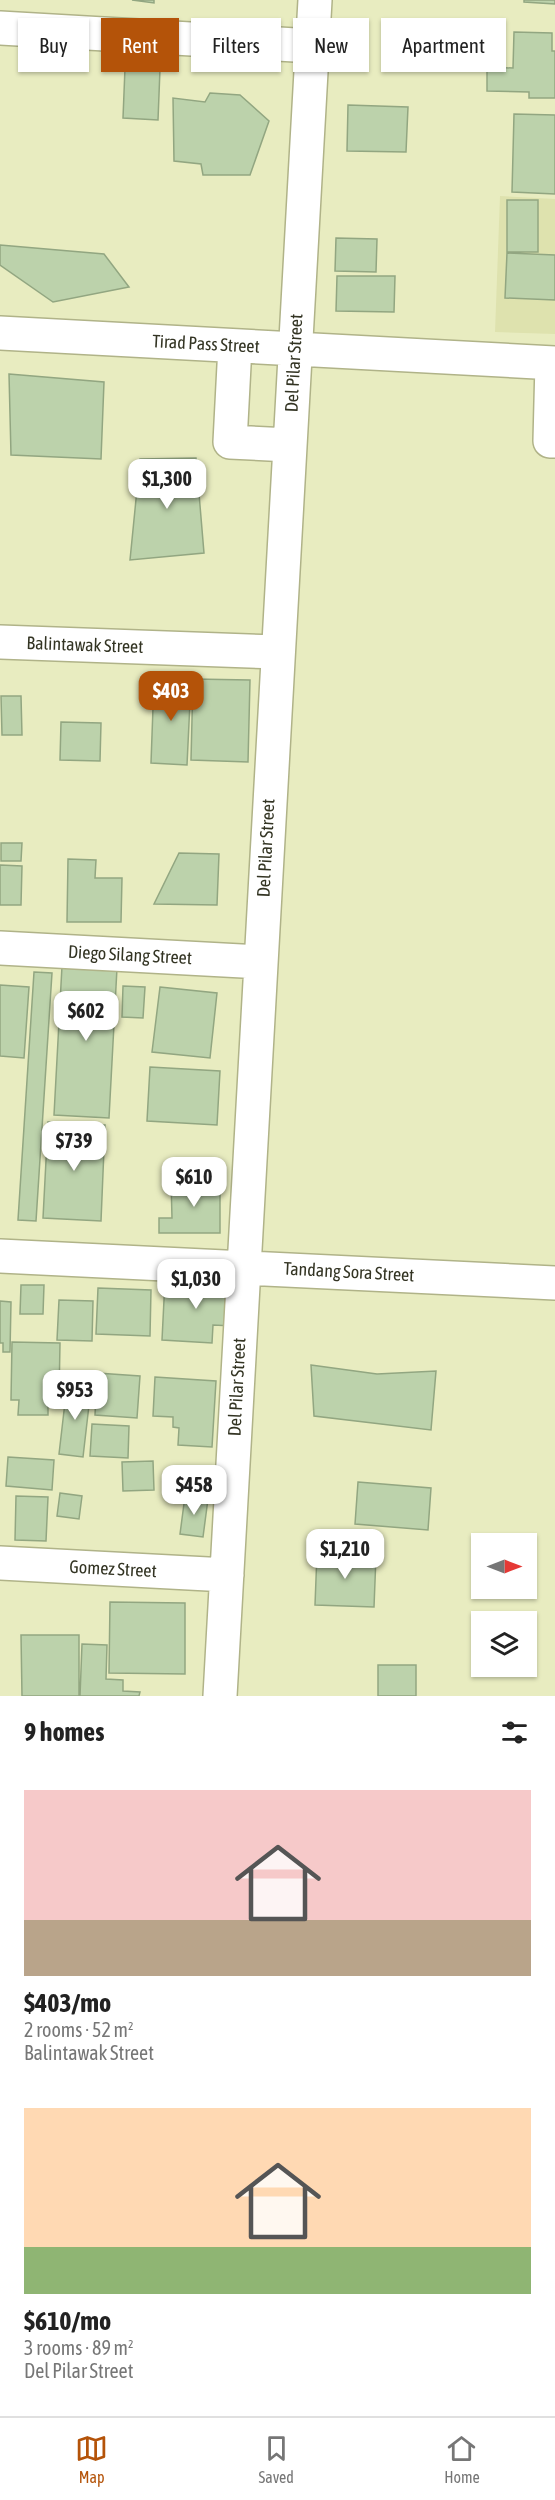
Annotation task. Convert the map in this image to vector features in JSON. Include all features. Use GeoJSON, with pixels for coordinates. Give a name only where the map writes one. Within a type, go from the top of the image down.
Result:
{"type":"FeatureCollection","features":[{"type":"Feature","properties":{"kind":"street","name":"Del Pilar Street"},"geometry":{"type":"LineString","coordinates":[[314,18],[315,0]]}},
{"type":"Feature","properties":{"kind":"street"},"geometry":{"type":"LineString","coordinates":[[0,28],[293,45]]}},
{"type":"Feature","properties":{"kind":"street","name":"Del Pilar Street"},"geometry":{"type":"LineString","coordinates":[[220,1696],[311,72]]}},
{"type":"Feature","properties":{"kind":"street","name":"Tirad Pass Street"},"geometry":{"type":"LineString","coordinates":[[0,333],[554,363]]}},
{"type":"Feature","properties":{"kind":"street"},"geometry":{"type":"LineString","coordinates":[[236,346],[230,442],[289,445]]}},
{"type":"Feature","properties":{"kind":"street"},"geometry":{"type":"LineString","coordinates":[[554,363],[550,441],[555,441]]}},
{"type":"Feature","properties":{"kind":"street","name":"Balintawak Street"},"geometry":{"type":"LineString","coordinates":[[0,642],[278,652]]}},
{"type":"Feature","properties":{"kind":"street","name":"Diego Silang Street"},"geometry":{"type":"LineString","coordinates":[[0,948],[260,962]]}},
{"type":"Feature","properties":{"kind":"street","name":"Tandang Sora Street"},"geometry":{"type":"LineString","coordinates":[[0,1256],[243,1266],[555,1283]]}},
{"type":"Feature","properties":{"kind":"street","name":"Gomez Street"},"geometry":{"type":"LineString","coordinates":[[0,1563],[227,1575]]}},
{"type":"Feature","properties":{"kind":"shaded area"},"geometry":{"type":"Polygon","coordinates":[[[500,196],[555,199],[555,334],[495,332],[500,196]]]}},
{"type":"Feature","properties":{"kind":"building"},"geometry":{"type":"Polygon","coordinates":[[[132,0],[154,0],[154,3],[132,0]]]}},
{"type":"Feature","properties":{"kind":"building"},"geometry":{"type":"Polygon","coordinates":[[[524,0],[555,0],[555,4],[524,2],[524,0]]]}},
{"type":"Feature","properties":{"kind":"building"},"geometry":{"type":"Polygon","coordinates":[[[514,32],[552,33],[552,51],[555,51],[555,98],[529,98],[529,92],[487,91],[487,72],[506,72],[506,68],[513,68],[514,32]]]}},
{"type":"Feature","properties":{"kind":"building"},"geometry":{"type":"Polygon","coordinates":[[[125,72],[160,72],[158,120],[123,118],[125,72]]]}},
{"type":"Feature","properties":{"kind":"building"},"geometry":{"type":"Polygon","coordinates":[[[210,93],[240,95],[269,121],[250,175],[203,175],[201,164],[174,161],[173,98],[205,102],[210,93]]]}},
{"type":"Feature","properties":{"kind":"building"},"geometry":{"type":"Polygon","coordinates":[[[348,105],[408,107],[406,152],[347,151],[348,105]]]}},
{"type":"Feature","properties":{"kind":"building"},"geometry":{"type":"Polygon","coordinates":[[[514,114],[555,115],[555,194],[512,192],[514,114]]]}},
{"type":"Feature","properties":{"kind":"building"},"geometry":{"type":"Polygon","coordinates":[[[507,200],[538,200],[538,252],[507,252],[507,200]]]}},
{"type":"Feature","properties":{"kind":"building"},"geometry":{"type":"Polygon","coordinates":[[[336,238],[377,239],[376,272],[335,271],[336,238]]]}},
{"type":"Feature","properties":{"kind":"building"},"geometry":{"type":"Polygon","coordinates":[[[0,245],[104,254],[129,287],[53,302],[0,265],[0,245]]]}},
{"type":"Feature","properties":{"kind":"building"},"geometry":{"type":"Polygon","coordinates":[[[507,253],[555,255],[555,300],[505,298],[507,253]]]}},
{"type":"Feature","properties":{"kind":"building"},"geometry":{"type":"Polygon","coordinates":[[[337,276],[395,276],[394,312],[336,311],[337,276]]]}},
{"type":"Feature","properties":{"kind":"building"},"geometry":{"type":"Polygon","coordinates":[[[9,374],[104,382],[101,459],[11,455],[9,374]]]}},
{"type":"Feature","properties":{"kind":"building"},"geometry":{"type":"Polygon","coordinates":[[[196,458],[204,553],[130,560],[140,459],[196,458]]]}},
{"type":"Feature","properties":{"kind":"building"},"geometry":{"type":"Polygon","coordinates":[[[193,679],[250,680],[248,762],[191,760],[193,679]]]}},
{"type":"Feature","properties":{"kind":"building"},"geometry":{"type":"Polygon","coordinates":[[[154,680],[191,681],[187,765],[151,763],[154,680]]]}},
{"type":"Feature","properties":{"kind":"building"},"geometry":{"type":"Polygon","coordinates":[[[1,696],[21,696],[22,735],[2,735],[1,696]]]}},
{"type":"Feature","properties":{"kind":"building"},"geometry":{"type":"Polygon","coordinates":[[[61,722],[101,723],[100,761],[60,760],[61,722]]]}},
{"type":"Feature","properties":{"kind":"building"},"geometry":{"type":"Polygon","coordinates":[[[1,843],[22,843],[21,861],[1,861],[1,843]]]}},
{"type":"Feature","properties":{"kind":"building"},"geometry":{"type":"Polygon","coordinates":[[[179,853],[219,854],[217,905],[154,904],[179,853]]]}},
{"type":"Feature","properties":{"kind":"building"},"geometry":{"type":"Polygon","coordinates":[[[68,859],[96,860],[95,878],[122,878],[121,922],[67,922],[68,859]]]}},
{"type":"Feature","properties":{"kind":"building"},"geometry":{"type":"Polygon","coordinates":[[[0,865],[22,866],[21,905],[0,905],[0,865]]]}},
{"type":"Feature","properties":{"kind":"building"},"geometry":{"type":"Polygon","coordinates":[[[62,966],[117,968],[109,1118],[54,1115],[62,966]]]}},
{"type":"Feature","properties":{"kind":"building"},"geometry":{"type":"Polygon","coordinates":[[[34,972],[52,973],[36,1221],[18,1220],[34,972]]]}},
{"type":"Feature","properties":{"kind":"building"},"geometry":{"type":"Polygon","coordinates":[[[0,985],[29,987],[24,1058],[0,1056],[0,985]]]}},
{"type":"Feature","properties":{"kind":"building"},"geometry":{"type":"Polygon","coordinates":[[[123,986],[145,987],[143,1018],[122,1017],[123,986]]]}},
{"type":"Feature","properties":{"kind":"building"},"geometry":{"type":"Polygon","coordinates":[[[160,987],[217,993],[210,1058],[152,1052],[160,987]]]}},
{"type":"Feature","properties":{"kind":"building"},"geometry":{"type":"Polygon","coordinates":[[[150,1067],[220,1071],[217,1125],[147,1121],[150,1067]]]}},
{"type":"Feature","properties":{"kind":"building"},"geometry":{"type":"Polygon","coordinates":[[[48,1122],[105,1125],[101,1221],[43,1218],[48,1122]]]}},
{"type":"Feature","properties":{"kind":"building"},"geometry":{"type":"Polygon","coordinates":[[[220,1179],[220,1233],[159,1233],[159,1218],[172,1218],[171,1180],[220,1179]]]}},
{"type":"Feature","properties":{"kind":"building"},"geometry":{"type":"Polygon","coordinates":[[[165,1280],[235,1283],[233,1326],[213,1325],[212,1343],[162,1340],[165,1280]]]}},
{"type":"Feature","properties":{"kind":"building"},"geometry":{"type":"Polygon","coordinates":[[[21,1285],[44,1285],[43,1314],[20,1314],[21,1285]]]}},
{"type":"Feature","properties":{"kind":"building"},"geometry":{"type":"Polygon","coordinates":[[[98,1288],[151,1290],[150,1336],[96,1334],[98,1288]]]}},
{"type":"Feature","properties":{"kind":"building"},"geometry":{"type":"Polygon","coordinates":[[[59,1300],[93,1301],[92,1341],[57,1340],[59,1300]]]}},
{"type":"Feature","properties":{"kind":"building"},"geometry":{"type":"Polygon","coordinates":[[[0,1301],[11,1302],[10,1352],[3,1352],[3,1343],[0,1343],[0,1301]]]}},
{"type":"Feature","properties":{"kind":"building"},"geometry":{"type":"Polygon","coordinates":[[[12,1342],[60,1343],[59,1397],[48,1396],[48,1415],[18,1415],[19,1400],[11,1400],[12,1342]]]}},
{"type":"Feature","properties":{"kind":"building"},"geometry":{"type":"Polygon","coordinates":[[[311,1365],[377,1374],[436,1371],[431,1430],[314,1416],[311,1365]]]}},
{"type":"Feature","properties":{"kind":"building"},"geometry":{"type":"Polygon","coordinates":[[[97,1373],[140,1376],[137,1418],[95,1415],[97,1373]]]}},
{"type":"Feature","properties":{"kind":"building"},"geometry":{"type":"Polygon","coordinates":[[[155,1377],[216,1381],[212,1447],[178,1445],[179,1428],[173,1427],[173,1417],[153,1416],[155,1377]]]}},
{"type":"Feature","properties":{"kind":"building"},"geometry":{"type":"Polygon","coordinates":[[[67,1385],[91,1388],[83,1457],[59,1454],[67,1385]]]}},
{"type":"Feature","properties":{"kind":"building"},"geometry":{"type":"Polygon","coordinates":[[[92,1424],[129,1426],[128,1458],[90,1456],[92,1424]]]}},
{"type":"Feature","properties":{"kind":"building"},"geometry":{"type":"Polygon","coordinates":[[[8,1457],[54,1460],[52,1490],[6,1486],[8,1457]]]}},
{"type":"Feature","properties":{"kind":"building"},"geometry":{"type":"Polygon","coordinates":[[[153,1461],[154,1490],[123,1491],[122,1462],[153,1461]]]}},
{"type":"Feature","properties":{"kind":"building"},"geometry":{"type":"Polygon","coordinates":[[[358,1482],[431,1488],[428,1530],[355,1524],[358,1482]]]}},
{"type":"Feature","properties":{"kind":"building"},"geometry":{"type":"Polygon","coordinates":[[[60,1493],[82,1496],[79,1519],[57,1516],[60,1493]]]}},
{"type":"Feature","properties":{"kind":"building"},"geometry":{"type":"Polygon","coordinates":[[[16,1496],[48,1497],[46,1541],[15,1540],[16,1496]]]}},
{"type":"Feature","properties":{"kind":"building"},"geometry":{"type":"Polygon","coordinates":[[[185,1496],[208,1499],[203,1537],[180,1534],[185,1496]]]}},
{"type":"Feature","properties":{"kind":"building"},"geometry":{"type":"Polygon","coordinates":[[[317,1553],[376,1556],[374,1607],[315,1605],[317,1553]]]}},
{"type":"Feature","properties":{"kind":"building"},"geometry":{"type":"Polygon","coordinates":[[[110,1602],[185,1603],[185,1674],[109,1673],[110,1602]]]}},
{"type":"Feature","properties":{"kind":"building"},"geometry":{"type":"Polygon","coordinates":[[[21,1635],[79,1635],[79,1696],[22,1696],[21,1635]]]}},
{"type":"Feature","properties":{"kind":"building"},"geometry":{"type":"Polygon","coordinates":[[[82,1644],[107,1645],[106,1679],[123,1680],[123,1691],[140,1692],[139,1696],[80,1696],[82,1644]]]}},
{"type":"Feature","properties":{"kind":"building"},"geometry":{"type":"Polygon","coordinates":[[[378,1665],[416,1665],[416,1696],[378,1696],[378,1665]]]}}]}
